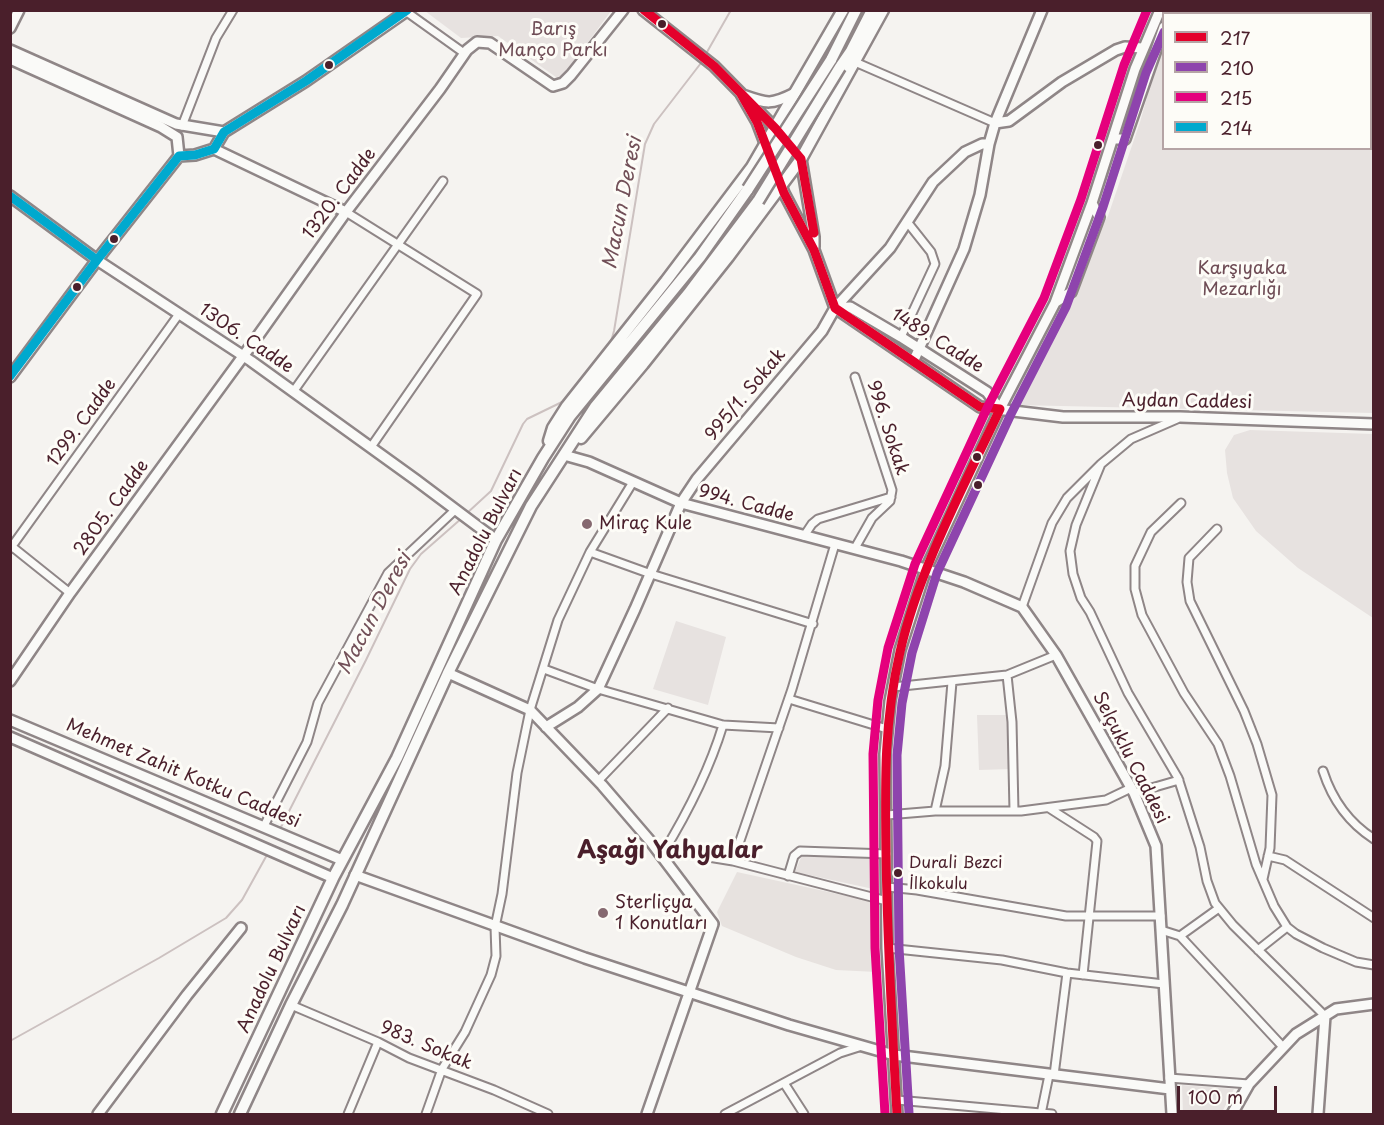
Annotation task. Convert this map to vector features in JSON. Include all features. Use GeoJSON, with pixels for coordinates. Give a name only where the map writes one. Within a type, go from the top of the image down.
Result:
{"type":"FeatureCollection","features":[{"type":"Feature","properties":{"kind":"main road"},"geometry":{"type":"LineString","coordinates":[[543,458],[553,428],[567,406],[752,167],[843,10]]}},
{"type":"Feature","properties":{"kind":"main road","name":"Anadolu Bulvarı"},"geometry":{"type":"LineString","coordinates":[[222,1114],[333,878],[397,758],[496,540],[543,458],[570,416],[700,257],[748,189],[831,60],[856,10]]}},
{"type":"Feature","properties":{"kind":"main road","name":"Anadolu Bulvarı"},"geometry":{"type":"LineString","coordinates":[[240,1114],[355,875],[448,673],[531,506],[596,407],[688,294],[758,201],[851,51],[872,10]]}},
{"type":"Feature","properties":{"kind":"main road"},"geometry":{"type":"LineString","coordinates":[[564,455],[588,432],[651,355],[801,159],[883,10]]}},
{"type":"Feature","properties":{"kind":"street"},"geometry":{"type":"LineString","coordinates":[[10,28],[19,10]]}},
{"type":"Feature","properties":{"kind":"street"},"geometry":{"type":"LineString","coordinates":[[179,125],[216,38],[233,10]]}},
{"type":"Feature","properties":{"kind":"street"},"geometry":{"type":"LineString","coordinates":[[179,156],[195,155],[214,149],[224,132],[306,81],[406,11],[464,53],[477,42],[490,43],[554,86],[563,83],[571,75],[623,10]]}},
{"type":"Feature","properties":{"kind":"street"},"geometry":{"type":"LineString","coordinates":[[643,10],[714,66],[775,128],[801,159],[814,237],[814,250]]}},
{"type":"Feature","properties":{"kind":"street"},"geometry":{"type":"LineString","coordinates":[[914,360],[964,249],[980,195],[995,123],[1042,10]]}},
{"type":"Feature","properties":{"kind":"street"},"geometry":{"type":"LineString","coordinates":[[897,1114],[888,948],[885,754],[893,687],[907,626],[926,569],[1000,409],[1055,303],[1071,292],[1075,284],[1099,218],[1092,203],[1135,69],[1160,10]]}},
{"type":"Feature","properties":{"kind":"street"},"geometry":{"type":"LineString","coordinates":[[1113,139],[1125,139],[1162,32]]}},
{"type":"Feature","properties":{"kind":"street"},"geometry":{"type":"LineString","coordinates":[[855,62],[995,123],[1009,121],[1062,82],[1116,50],[1125,47],[1143,48]]}},
{"type":"Feature","properties":{"kind":"street"},"geometry":{"type":"LineString","coordinates":[[10,50],[179,125],[224,132]]}},
{"type":"Feature","properties":{"kind":"street","name":"1320. Cadde"},"geometry":{"type":"LineString","coordinates":[[243,357],[346,212],[441,89],[464,53]]}},
{"type":"Feature","properties":{"kind":"street"},"geometry":{"type":"LineString","coordinates":[[10,59],[161,127],[177,137]]}},
{"type":"Feature","properties":{"kind":"street"},"geometry":{"type":"LineString","coordinates":[[1135,69],[1146,73]]}},
{"type":"Feature","properties":{"kind":"street"},"geometry":{"type":"LineString","coordinates":[[741,94],[762,102],[776,103],[796,93]]}},
{"type":"Feature","properties":{"kind":"street"},"geometry":{"type":"LineString","coordinates":[[741,94],[765,144],[784,193],[814,250],[835,308]]}},
{"type":"Feature","properties":{"kind":"street"},"geometry":{"type":"LineString","coordinates":[[177,137],[197,127]]}},
{"type":"Feature","properties":{"kind":"street"},"geometry":{"type":"LineString","coordinates":[[11,374],[179,156],[177,137]]}},
{"type":"Feature","properties":{"kind":"street","name":"995/1. Sokak"},"geometry":{"type":"LineString","coordinates":[[598,688],[681,503],[697,479],[822,331],[835,308],[891,248],[933,182],[965,152],[974,146],[989,144]]}},
{"type":"Feature","properties":{"kind":"street"},"geometry":{"type":"LineString","coordinates":[[214,149],[346,212],[477,294],[371,447]]}},
{"type":"Feature","properties":{"kind":"street"},"geometry":{"type":"LineString","coordinates":[[293,392],[442,181]]}},
{"type":"Feature","properties":{"kind":"street","name":"1306. Cadde"},"geometry":{"type":"LineString","coordinates":[[10,196],[97,260],[243,357],[371,447],[496,540]]}},
{"type":"Feature","properties":{"kind":"street"},"geometry":{"type":"LineString","coordinates":[[901,337],[935,264],[930,252],[908,223]]}},
{"type":"Feature","properties":{"kind":"street","name":"1489. Cadde"},"geometry":{"type":"LineString","coordinates":[[835,308],[850,307],[901,337],[987,392],[1000,409]]}},
{"type":"Feature","properties":{"kind":"street","name":"1489. Cadde"},"geometry":{"type":"LineString","coordinates":[[835,308],[980,407],[1000,409]]}},
{"type":"Feature","properties":{"kind":"street","name":"1299. Cadde"},"geometry":{"type":"LineString","coordinates":[[11,547],[179,314]]}},
{"type":"Feature","properties":{"kind":"street","name":"2805. Cadde"},"geometry":{"type":"LineString","coordinates":[[10,681],[70,593],[243,357]]}},
{"type":"Feature","properties":{"kind":"street","name":"996. Sokak"},"geometry":{"type":"LineString","coordinates":[[855,377],[892,490],[887,505],[872,518],[855,548]]}},
{"type":"Feature","properties":{"kind":"street","name":"Aydan Caddesi"},"geometry":{"type":"LineString","coordinates":[[1000,409],[1063,417],[1180,417],[1374,424]]}},
{"type":"Feature","properties":{"kind":"street"},"geometry":{"type":"LineString","coordinates":[[926,569],[974,585],[1022,607],[1052,524],[1067,498],[1101,464],[1131,439],[1180,417]]}},
{"type":"Feature","properties":{"kind":"street","name":"994. Cadde"},"geometry":{"type":"LineString","coordinates":[[564,455],[589,462],[681,503],[855,548],[926,569]]}},
{"type":"Feature","properties":{"kind":"street"},"geometry":{"type":"LineString","coordinates":[[1101,464],[1085,500],[1070,551],[1073,574],[1081,598],[1090,612],[1128,693],[1179,780],[1215,903],[1324,1016],[1318,1114]]}},
{"type":"Feature","properties":{"kind":"street"},"geometry":{"type":"LineString","coordinates":[[426,1114],[442,1069],[465,1032],[496,956],[495,927],[502,894],[517,773],[530,710],[558,620],[590,552],[633,482]]}},
{"type":"Feature","properties":{"kind":"street"},"geometry":{"type":"LineString","coordinates":[[804,536],[818,519],[891,497]]}},
{"type":"Feature","properties":{"kind":"street"},"geometry":{"type":"LineString","coordinates":[[1181,503],[1151,532],[1135,566],[1135,589],[1142,615],[1184,693],[1218,744],[1256,864],[1274,906],[1287,927],[1323,948],[1356,962],[1374,965]]}},
{"type":"Feature","properties":{"kind":"street"},"geometry":{"type":"LineString","coordinates":[[264,826],[307,742],[313,714],[318,703],[388,573],[461,514]]}},
{"type":"Feature","properties":{"kind":"street"},"geometry":{"type":"LineString","coordinates":[[1217,529],[1189,558],[1188,591],[1194,610],[1244,711],[1272,795],[1268,856],[1263,879]]}},
{"type":"Feature","properties":{"kind":"street"},"geometry":{"type":"LineString","coordinates":[[733,861],[789,699],[835,544]]}},
{"type":"Feature","properties":{"kind":"street"},"geometry":{"type":"LineString","coordinates":[[11,547],[70,593]]}},
{"type":"Feature","properties":{"kind":"street"},"geometry":{"type":"LineString","coordinates":[[590,552],[651,574],[813,624]]}},
{"type":"Feature","properties":{"kind":"street","name":"Selçuklu Caddesi"},"geometry":{"type":"LineString","coordinates":[[1022,607],[1056,655],[1133,791],[1156,846],[1172,1114]]}},
{"type":"Feature","properties":{"kind":"street"},"geometry":{"type":"LineString","coordinates":[[893,687],[1006,675],[1056,655]]}},
{"type":"Feature","properties":{"kind":"street"},"geometry":{"type":"LineString","coordinates":[[544,669],[598,688],[723,725],[779,728]]}},
{"type":"Feature","properties":{"kind":"street"},"geometry":{"type":"LineString","coordinates":[[448,673],[530,710],[663,853],[713,924],[647,1114]]}},
{"type":"Feature","properties":{"kind":"street"},"geometry":{"type":"LineString","coordinates":[[1006,675],[1012,722],[1014,812]]}},
{"type":"Feature","properties":{"kind":"street"},"geometry":{"type":"LineString","coordinates":[[935,811],[945,766],[952,682]]}},
{"type":"Feature","properties":{"kind":"street"},"geometry":{"type":"LineString","coordinates":[[546,727],[578,707],[598,688]]}},
{"type":"Feature","properties":{"kind":"street"},"geometry":{"type":"LineString","coordinates":[[789,699],[887,729]]}},
{"type":"Feature","properties":{"kind":"street"},"geometry":{"type":"LineString","coordinates":[[598,781],[668,708]]}},
{"type":"Feature","properties":{"kind":"street","name":"Mehmet Zahit Kotku Caddesi"},"geometry":{"type":"LineString","coordinates":[[10,720],[342,860]]}},
{"type":"Feature","properties":{"kind":"street"},"geometry":{"type":"LineString","coordinates":[[663,853],[688,811],[716,747],[723,725]]}},
{"type":"Feature","properties":{"kind":"street","name":"Mehmet Zahit Kotku Caddesi"},"geometry":{"type":"LineString","coordinates":[[10,737],[333,878]]}},
{"type":"Feature","properties":{"kind":"street"},"geometry":{"type":"LineString","coordinates":[[1323,771],[1340,807],[1360,829],[1374,839]]}},
{"type":"Feature","properties":{"kind":"street"},"geometry":{"type":"LineString","coordinates":[[887,815],[935,811],[1014,812],[1049,808],[1106,800],[1179,780]]}},
{"type":"Feature","properties":{"kind":"street"},"geometry":{"type":"LineString","coordinates":[[1049,808],[1097,841],[1083,975]]}},
{"type":"Feature","properties":{"kind":"street"},"geometry":{"type":"LineString","coordinates":[[788,876],[794,856],[800,851],[887,854]]}},
{"type":"Feature","properties":{"kind":"street"},"geometry":{"type":"LineString","coordinates":[[663,853],[733,861],[887,901]]}},
{"type":"Feature","properties":{"kind":"street"},"geometry":{"type":"LineString","coordinates":[[1268,856],[1286,860],[1374,918]]}},
{"type":"Feature","properties":{"kind":"street"},"geometry":{"type":"LineString","coordinates":[[355,875],[495,927],[789,1025],[894,1055],[1170,1089]]}},
{"type":"Feature","properties":{"kind":"street"},"geometry":{"type":"LineString","coordinates":[[887,887],[918,890],[1066,916],[1161,916]]}},
{"type":"Feature","properties":{"kind":"street"},"geometry":{"type":"LineString","coordinates":[[1180,936],[1219,908]]}},
{"type":"Feature","properties":{"kind":"street"},"geometry":{"type":"LineString","coordinates":[[1258,950],[1287,927]]}},
{"type":"Feature","properties":{"kind":"street"},"geometry":{"type":"LineString","coordinates":[[98,1114],[187,995],[241,928]]}},
{"type":"Feature","properties":{"kind":"street"},"geometry":{"type":"LineString","coordinates":[[1161,930],[1180,936],[1283,1047]]}},
{"type":"Feature","properties":{"kind":"street"},"geometry":{"type":"LineString","coordinates":[[888,948],[1002,960],[1067,973],[1164,984]]}},
{"type":"Feature","properties":{"kind":"street"},"geometry":{"type":"LineString","coordinates":[[1042,1114],[1051,1075],[1067,973]]}},
{"type":"Feature","properties":{"kind":"street"},"geometry":{"type":"LineString","coordinates":[[1232,1114],[1249,1084],[1296,1034],[1336,1009],[1374,1004]]}},
{"type":"Feature","properties":{"kind":"street","name":"983. Sokak"},"geometry":{"type":"LineString","coordinates":[[291,1005],[378,1042],[409,1058],[442,1069],[548,1114]]}},
{"type":"Feature","properties":{"kind":"street"},"geometry":{"type":"LineString","coordinates":[[348,1114],[378,1042]]}},
{"type":"Feature","properties":{"kind":"street"},"geometry":{"type":"LineString","coordinates":[[725,1114],[840,1053],[863,1045]]}},
{"type":"Feature","properties":{"kind":"street"},"geometry":{"type":"LineString","coordinates":[[1170,1078],[1249,1084]]}},
{"type":"Feature","properties":{"kind":"street"},"geometry":{"type":"LineString","coordinates":[[784,1083],[804,1114]]}},
{"type":"Feature","properties":{"kind":"street"},"geometry":{"type":"LineString","coordinates":[[897,1100],[1052,1114]]}},
{"type":"Feature","properties":{"kind":"shaded area"},"geometry":{"type":"Polygon","coordinates":[[[737,872],[879,903],[877,972],[836,970],[796,957],[722,926],[717,912],[737,872]]]}},
{"type":"Feature","properties":{"kind":"green space","name":"Barış Manço Parkı"},"geometry":{"type":"Polygon","coordinates":[[[425,11],[611,11],[560,80],[498,36],[461,38],[425,11]]]}},
{"type":"Feature","properties":{"kind":"green space","name":"Karşıyaka Mezarlığı"},"geometry":{"type":"Polygon","coordinates":[[[1373,11],[1373,413],[1016,405],[1014,396],[1076,273],[1108,216],[1162,50],[1162,150],[1372,150],[1372,12],[1180,12],[1373,11]]]}},
{"type":"Feature","properties":{"kind":"green space"},"geometry":{"type":"Polygon","coordinates":[[[1250,430],[1373,434],[1373,618],[1298,568],[1256,531],[1233,498],[1227,473],[1225,450],[1234,435],[1250,430]]]}},
{"type":"Feature","properties":{"kind":"green space"},"geometry":{"type":"Polygon","coordinates":[[[676,621],[726,637],[708,705],[653,689],[676,621]]]}},
{"type":"Feature","properties":{"kind":"green space"},"geometry":{"type":"Polygon","coordinates":[[[977,715],[1008,715],[1011,769],[979,770],[977,715]]]}},
{"type":"Feature","properties":{"kind":"green space"},"geometry":{"type":"Polygon","coordinates":[[[802,855],[879,859],[878,890],[795,872],[802,855]]]}},
{"type":"Feature","properties":{"kind":"green space"},"geometry":{"type":"Polygon","coordinates":[[[1182,1085],[1234,1089],[1221,1114],[1183,1114],[1182,1085]]]}},
{"type":"Feature","properties":{"kind":"waterway","name":"Macun Deresi"},"geometry":{"type":"LineString","coordinates":[[707,52],[731,10]]}},
{"type":"Feature","properties":{"kind":"waterway","name":"Macun Deresi"},"geometry":{"type":"LineString","coordinates":[[610,345],[645,144],[654,124],[701,63]]}},
{"type":"Feature","properties":{"kind":"waterway","name":"Macun Deresi"},"geometry":{"type":"LineString","coordinates":[[466,514],[491,491],[527,419],[562,402],[568,396]]}},
{"type":"Feature","properties":{"kind":"waterway","name":"Macun Deresi"},"geometry":{"type":"LineString","coordinates":[[281,827],[410,569],[421,554],[462,518]]}},
{"type":"Feature","properties":{"kind":"waterway","name":"Macun Deresi"},"geometry":{"type":"LineString","coordinates":[[10,1041],[226,918],[242,900],[268,853]]}},
{"type":"Feature","properties":{"kind":"transit line","name":"214"},"geometry":{"type":"LineString","coordinates":[[10,376],[179,156],[195,155],[214,149],[224,132],[306,81],[407,10]]}},
{"type":"Feature","properties":{"kind":"transit line","name":"217"},"geometry":{"type":"LineString","coordinates":[[644,10],[714,66],[775,128],[801,159],[814,233]]}},
{"type":"Feature","properties":{"kind":"transit line","name":"215"},"geometry":{"type":"LineString","coordinates":[[885,1114],[875,948],[873,754],[878,700],[888,648],[915,564],[989,404],[1044,298],[1081,199],[1124,65],[1147,10]]}},
{"type":"Feature","properties":{"kind":"transit line","name":"210"},"geometry":{"type":"LineString","coordinates":[[909,1113],[899,948],[897,755],[902,703],[912,653],[937,573],[1011,414],[1066,307],[1103,207],[1146,73],[1162,37]]}},
{"type":"Feature","properties":{"kind":"transit line","name":"217"},"geometry":{"type":"LineString","coordinates":[[741,94],[757,122],[784,193],[814,250],[835,308],[980,407],[1000,409]]}},
{"type":"Feature","properties":{"kind":"transit line","name":"214"},"geometry":{"type":"LineString","coordinates":[[10,196],[97,260]]}},
{"type":"Feature","properties":{"kind":"transit line","name":"217"},"geometry":{"type":"LineString","coordinates":[[897,1114],[886,851],[886,775],[891,702],[908,621],[930,559],[1000,409]]}},
{"type":"Feature","properties":{"kind":"place","name":"Miraç Kule"},"geometry":{"type":"Point","coordinates":[587,524]}},
{"type":"Feature","properties":{"kind":"place","name":"Durali Bezci İlkokulu"},"geometry":{"type":"Point","coordinates":[898,873]}},
{"type":"Feature","properties":{"kind":"place","name":"Sterliçya 1 Konutları"},"geometry":{"type":"Point","coordinates":[603,913]}},
{"type":"Feature","properties":{"kind":"district","name":"Aşağı Yahyalar"},"geometry":{"type":"Point","coordinates":[670,851]}}]}
